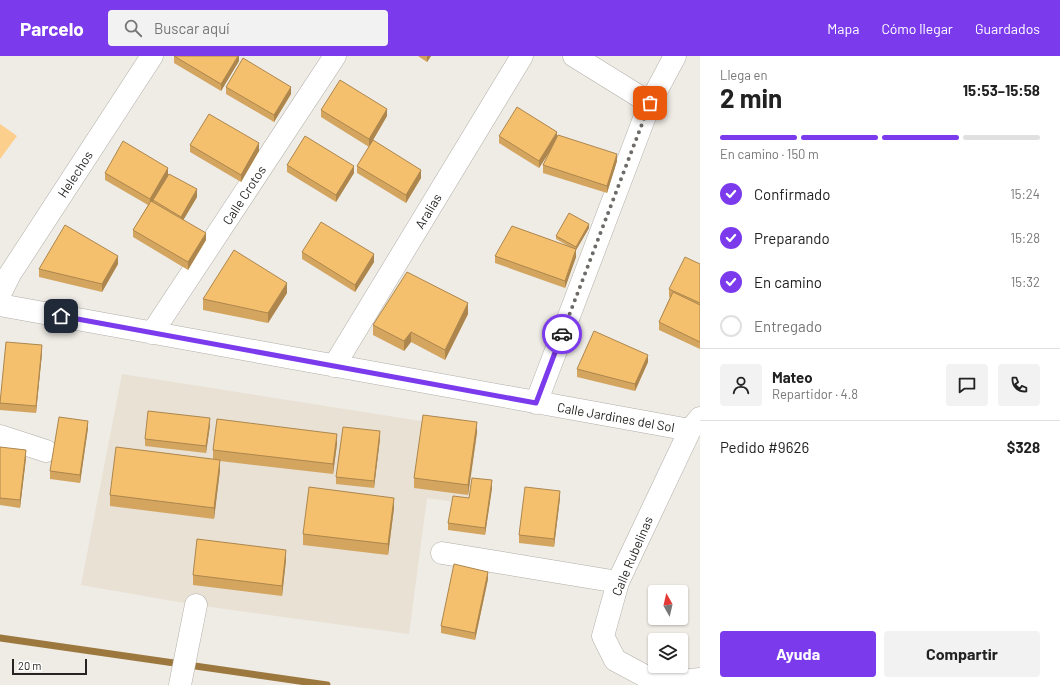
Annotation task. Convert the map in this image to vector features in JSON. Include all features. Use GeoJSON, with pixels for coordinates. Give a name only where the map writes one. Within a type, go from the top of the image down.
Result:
{"type":"FeatureCollection","features":[{"type":"Feature","properties":{"kind":"street","name":"Helechos"},"geometry":{"type":"LineString","coordinates":[[0,294],[10,274],[152,56]]}},
{"type":"Feature","properties":{"kind":"street","name":"Calle Crotos"},"geometry":{"type":"LineString","coordinates":[[152,334],[335,56]]}},
{"type":"Feature","properties":{"kind":"street","name":"Aralias"},"geometry":{"type":"LineString","coordinates":[[334,366],[522,56]]}},
{"type":"Feature","properties":{"kind":"street"},"geometry":{"type":"LineString","coordinates":[[574,56],[650,103]]}},
{"type":"Feature","properties":{"kind":"street"},"geometry":{"type":"LineString","coordinates":[[536,403],[650,103],[675,56]]}},
{"type":"Feature","properties":{"kind":"street","name":"Calle Jardines del Sol"},"geometry":{"type":"LineString","coordinates":[[0,305],[536,403],[695,424]]}},
{"type":"Feature","properties":{"kind":"street","name":"Calle Rubelinas"},"geometry":{"type":"LineString","coordinates":[[695,424],[618,582],[603,636],[616,660],[658,683],[700,679]]}},
{"type":"Feature","properties":{"kind":"street"},"geometry":{"type":"LineString","coordinates":[[0,436],[46,451]]}},
{"type":"Feature","properties":{"kind":"street"},"geometry":{"type":"LineString","coordinates":[[442,553],[618,582]]}},
{"type":"Feature","properties":{"kind":"street"},"geometry":{"type":"LineString","coordinates":[[180,685],[196,605]]}},
{"type":"Feature","properties":{"kind":"shaded area"},"geometry":{"type":"Polygon","coordinates":[[[0,124],[17,136],[0,159],[0,124]]]}},
{"type":"Feature","properties":{"kind":"shaded area"},"geometry":{"type":"Polygon","coordinates":[[[122,374],[478,430],[468,504],[427,498],[409,634],[196,605],[81,585],[122,374]]]}},
{"type":"Feature","properties":{"kind":"building"},"geometry":{"type":"Polygon","coordinates":[[[174,56],[238,56],[221,84],[174,56]]]}},
{"type":"Feature","properties":{"kind":"building"},"geometry":{"type":"Polygon","coordinates":[[[243,58],[291,87],[274,115],[226,87],[243,58]]]}},
{"type":"Feature","properties":{"kind":"building"},"geometry":{"type":"Polygon","coordinates":[[[340,80],[387,109],[369,139],[321,110],[340,80]]]}},
{"type":"Feature","properties":{"kind":"building"},"geometry":{"type":"Polygon","coordinates":[[[517,107],[557,132],[539,161],[499,136],[517,107]]]}},
{"type":"Feature","properties":{"kind":"building"},"geometry":{"type":"Polygon","coordinates":[[[209,114],[259,143],[241,175],[190,145],[209,114]]]}},
{"type":"Feature","properties":{"kind":"building"},"geometry":{"type":"Polygon","coordinates":[[[558,135],[617,154],[607,186],[543,165],[558,135]]]}},
{"type":"Feature","properties":{"kind":"building"},"geometry":{"type":"Polygon","coordinates":[[[305,136],[354,166],[336,195],[287,165],[305,136]]]}},
{"type":"Feature","properties":{"kind":"building"},"geometry":{"type":"Polygon","coordinates":[[[373,140],[421,170],[406,195],[357,166],[373,140]]]}},
{"type":"Feature","properties":{"kind":"building"},"geometry":{"type":"Polygon","coordinates":[[[123,141],[168,168],[150,199],[105,173],[123,141]]]}},
{"type":"Feature","properties":{"kind":"building"},"geometry":{"type":"Polygon","coordinates":[[[169,174],[197,189],[181,217],[153,200],[169,174]]]}},
{"type":"Feature","properties":{"kind":"building"},"geometry":{"type":"Polygon","coordinates":[[[151,201],[206,233],[188,262],[133,230],[151,201]]]}},
{"type":"Feature","properties":{"kind":"building"},"geometry":{"type":"Polygon","coordinates":[[[569,213],[589,224],[576,247],[556,236],[569,213]]]}},
{"type":"Feature","properties":{"kind":"building"},"geometry":{"type":"Polygon","coordinates":[[[321,222],[374,254],[355,285],[302,252],[321,222]]]}},
{"type":"Feature","properties":{"kind":"building"},"geometry":{"type":"Polygon","coordinates":[[[65,225],[118,256],[102,284],[39,269],[65,225]]]}},
{"type":"Feature","properties":{"kind":"building"},"geometry":{"type":"Polygon","coordinates":[[[512,226],[576,249],[565,281],[495,256],[512,226]]]}},
{"type":"Feature","properties":{"kind":"building"},"geometry":{"type":"Polygon","coordinates":[[[234,250],[287,283],[268,313],[203,299],[234,250]]]}},
{"type":"Feature","properties":{"kind":"building"},"geometry":{"type":"Polygon","coordinates":[[[685,257],[700,264],[700,303],[669,289],[685,257]]]}},
{"type":"Feature","properties":{"kind":"building"},"geometry":{"type":"Polygon","coordinates":[[[407,272],[468,303],[445,350],[411,332],[404,341],[373,325],[407,272]]]}},
{"type":"Feature","properties":{"kind":"building"},"geometry":{"type":"Polygon","coordinates":[[[673,292],[700,305],[700,342],[659,322],[673,292]]]}},
{"type":"Feature","properties":{"kind":"building"},"geometry":{"type":"Polygon","coordinates":[[[594,331],[648,355],[635,384],[577,369],[594,331]]]}},
{"type":"Feature","properties":{"kind":"building"},"geometry":{"type":"Polygon","coordinates":[[[6,342],[42,345],[36,406],[0,403],[6,342]]]}},
{"type":"Feature","properties":{"kind":"building"},"geometry":{"type":"Polygon","coordinates":[[[148,411],[210,418],[206,446],[145,439],[148,411]]]}},
{"type":"Feature","properties":{"kind":"building"},"geometry":{"type":"Polygon","coordinates":[[[423,415],[477,422],[468,485],[414,478],[423,415]]]}},
{"type":"Feature","properties":{"kind":"building"},"geometry":{"type":"Polygon","coordinates":[[[59,417],[88,421],[80,475],[50,471],[59,417]]]}},
{"type":"Feature","properties":{"kind":"building"},"geometry":{"type":"Polygon","coordinates":[[[217,419],[337,434],[333,464],[213,450],[217,419]]]}},
{"type":"Feature","properties":{"kind":"building"},"geometry":{"type":"Polygon","coordinates":[[[343,427],[380,431],[374,481],[336,477],[343,427]]]}},
{"type":"Feature","properties":{"kind":"building"},"geometry":{"type":"Polygon","coordinates":[[[0,447],[26,450],[20,500],[0,498],[0,447]]]}},
{"type":"Feature","properties":{"kind":"building"},"geometry":{"type":"Polygon","coordinates":[[[116,447],[220,460],[214,508],[110,495],[116,447]]]}},
{"type":"Feature","properties":{"kind":"building"},"geometry":{"type":"Polygon","coordinates":[[[472,478],[492,480],[485,528],[448,523],[453,496],[469,498],[472,478]]]}},
{"type":"Feature","properties":{"kind":"building"},"geometry":{"type":"Polygon","coordinates":[[[309,487],[394,498],[388,544],[303,534],[309,487]]]}},
{"type":"Feature","properties":{"kind":"building"},"geometry":{"type":"Polygon","coordinates":[[[525,487],[560,491],[554,539],[519,535],[525,487]]]}},
{"type":"Feature","properties":{"kind":"building"},"geometry":{"type":"Polygon","coordinates":[[[197,539],[286,550],[282,586],[193,575],[197,539]]]}},
{"type":"Feature","properties":{"kind":"building"},"geometry":{"type":"Polygon","coordinates":[[[454,564],[488,572],[475,633],[441,626],[454,564]]]}},
{"type":"Feature","properties":{"kind":"waterway"},"geometry":{"type":"LineString","coordinates":[[0,638],[327,685]]}},
{"type":"Feature","properties":{"kind":"way so far"},"geometry":{"type":"LineString","coordinates":[[562,334],[650,103]]}},
{"type":"Feature","properties":{"kind":"route"},"geometry":{"type":"LineString","coordinates":[[61,316],[152,334],[536,403],[562,334]]}}]}
